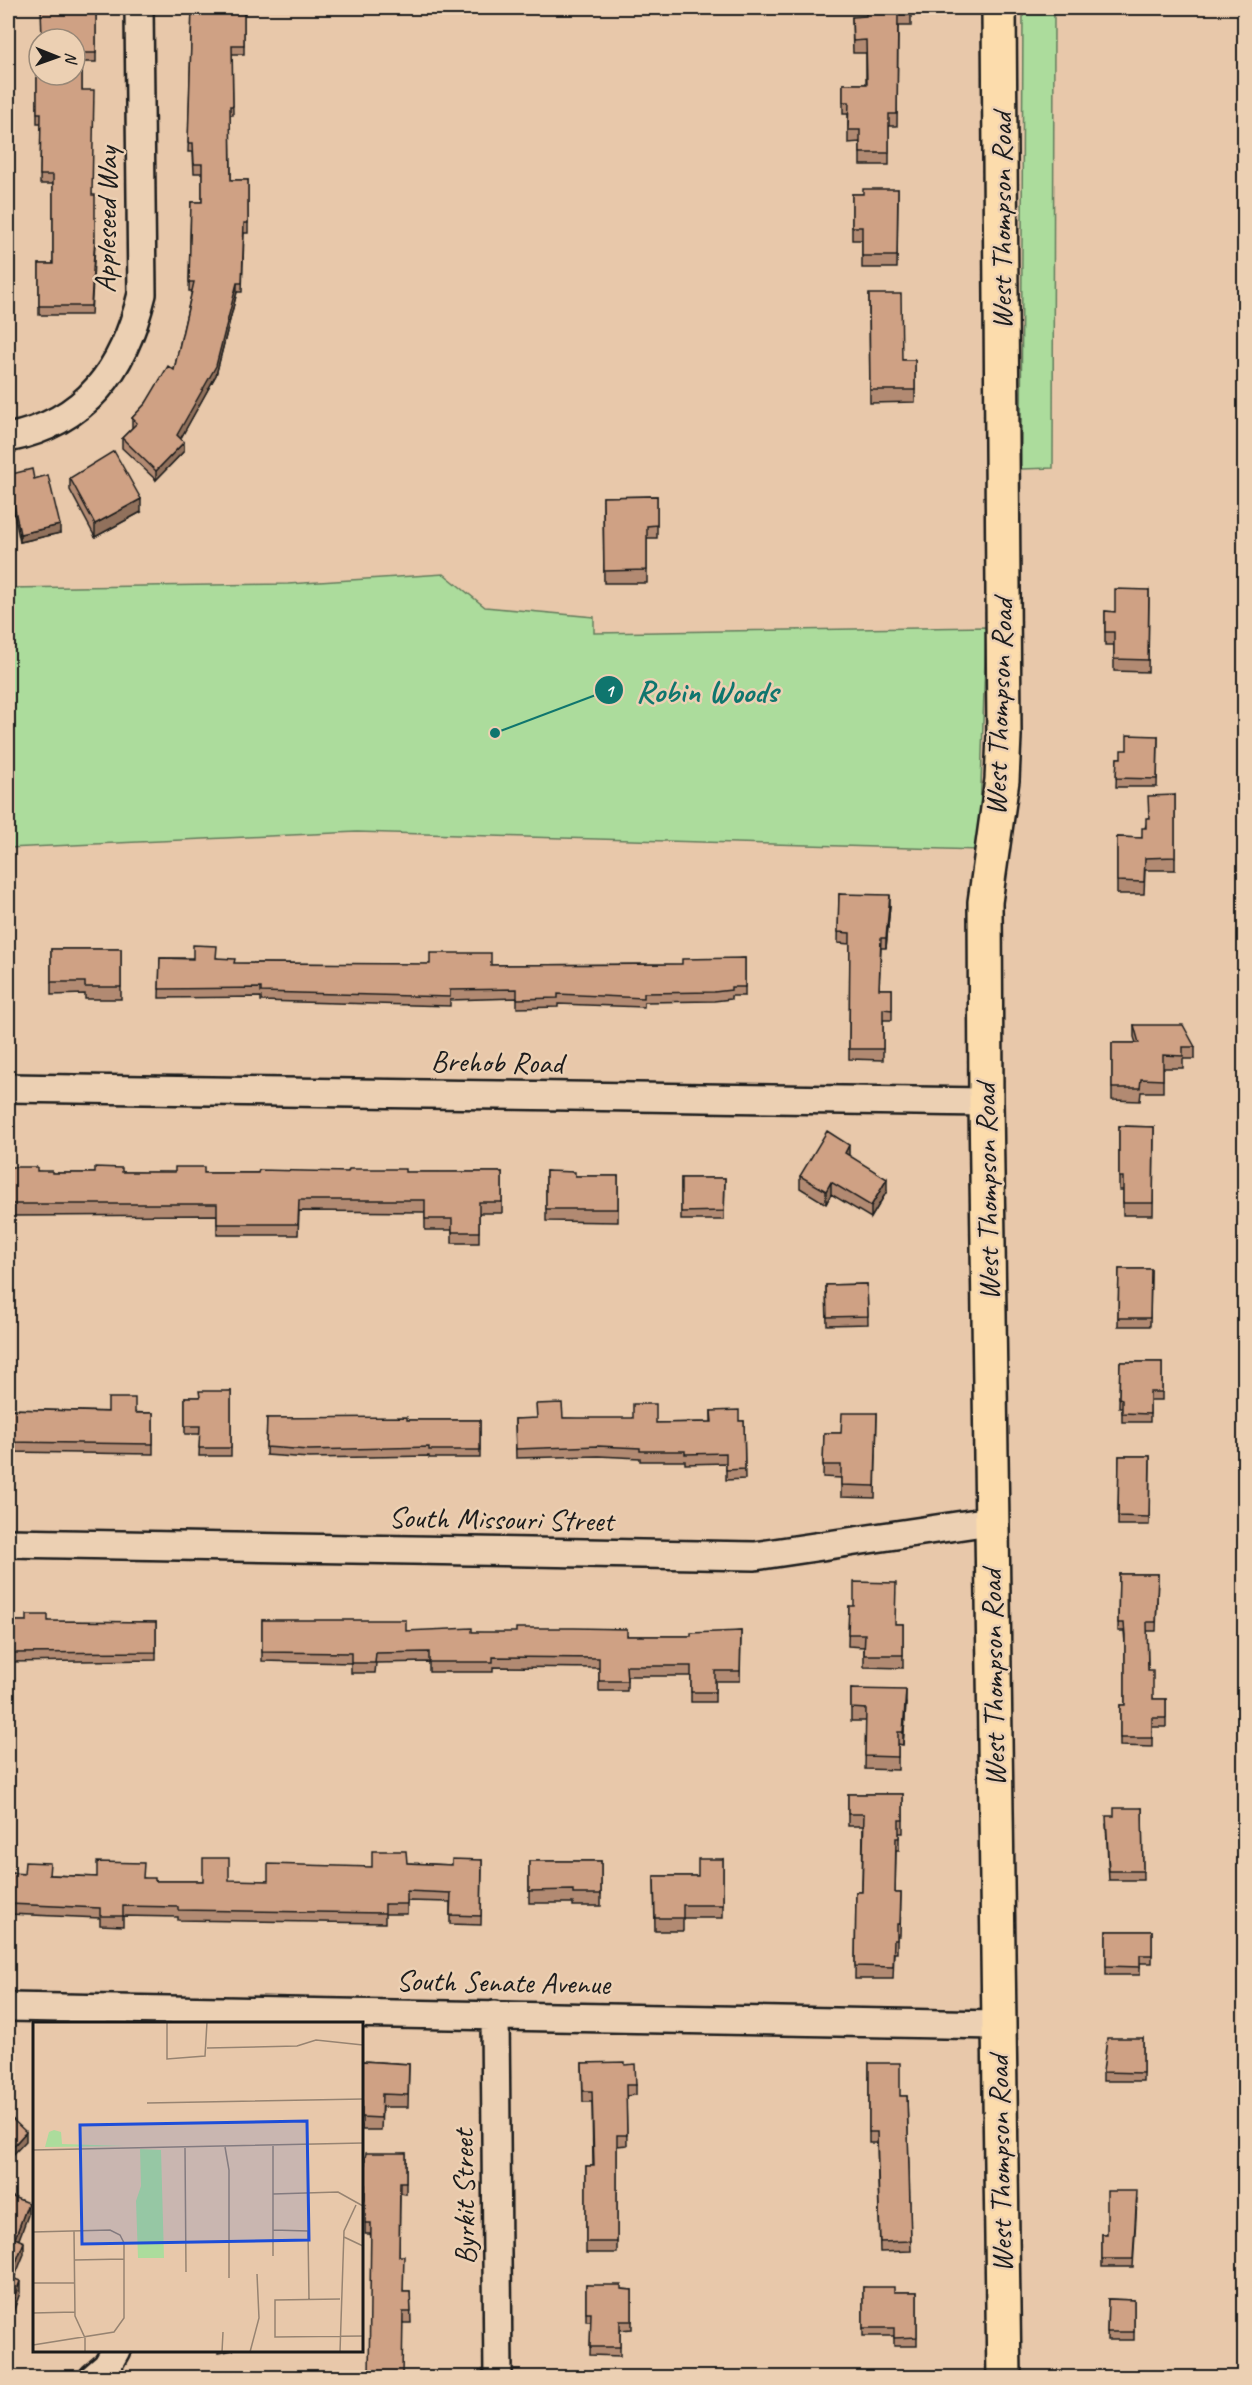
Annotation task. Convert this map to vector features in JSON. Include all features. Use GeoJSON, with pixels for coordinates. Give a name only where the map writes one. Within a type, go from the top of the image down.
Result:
{"type":"FeatureCollection","features":[{"type":"Feature","properties":{"kind":"main road","name":"West Thompson Road"},"geometry":{"type":"LineString","coordinates":[[999,8],[1004,736],[1002,780],[986,902],[986,1102],[997,2025],[1004,2378]]}},
{"type":"Feature","properties":{"kind":"street","name":"Appleseed Way"},"geometry":{"type":"LineString","coordinates":[[8,438],[27,434],[52,424],[90,397],[108,378],[130,338],[142,294],[140,8]]}},
{"type":"Feature","properties":{"kind":"street","name":"Brehob Road"},"geometry":{"type":"LineString","coordinates":[[8,1088],[986,1102]]}},
{"type":"Feature","properties":{"kind":"street","name":"South Missouri Street"},"geometry":{"type":"LineString","coordinates":[[8,1543],[755,1556],[990,1521]]}},
{"type":"Feature","properties":{"kind":"street","name":"South Senate Avenue"},"geometry":{"type":"LineString","coordinates":[[8,2007],[113,2015],[495,2015],[997,2025]]}},
{"type":"Feature","properties":{"kind":"street","name":"Byrkit Street"},"geometry":{"type":"LineString","coordinates":[[495,2015],[498,2378]]}},
{"type":"Feature","properties":{"kind":"green space"},"geometry":{"type":"Polygon","coordinates":[[[1023,8],[1054,8],[1053,468],[1021,469],[1023,8]]]}},
{"type":"Feature","properties":{"kind":"green space"},"geometry":{"type":"Polygon","coordinates":[[[444,574],[485,607],[594,617],[594,633],[986,627],[979,850],[357,832],[8,848],[8,588],[288,584],[444,574]]]}},
{"type":"Feature","properties":{"kind":"building"},"geometry":{"type":"Polygon","coordinates":[[[41,8],[96,8],[96,53],[87,53],[87,27],[42,27],[41,8]]]}},
{"type":"Feature","properties":{"kind":"building"},"geometry":{"type":"Polygon","coordinates":[[[192,8],[244,8],[244,45],[232,45],[231,180],[248,180],[248,223],[244,223],[242,283],[237,283],[216,366],[177,435],[184,442],[156,471],[122,438],[137,423],[132,418],[146,403],[168,366],[174,370],[194,282],[189,282],[191,202],[202,202],[202,164],[194,164],[193,143],[188,143],[192,8]]]}},
{"type":"Feature","properties":{"kind":"building"},"geometry":{"type":"Polygon","coordinates":[[[866,8],[911,8],[911,14],[898,14],[897,114],[889,114],[889,153],[860,153],[860,130],[848,130],[849,102],[843,102],[843,84],[867,84],[866,40],[853,41],[852,17],[866,16],[866,8]]]}},
{"type":"Feature","properties":{"kind":"building"},"geometry":{"type":"Polygon","coordinates":[[[37,87],[82,87],[82,90],[94,90],[92,195],[95,195],[95,235],[91,306],[39,306],[39,264],[53,264],[53,175],[40,175],[41,113],[37,113],[37,87]]]}},
{"type":"Feature","properties":{"kind":"building"},"geometry":{"type":"Polygon","coordinates":[[[863,189],[898,189],[897,256],[862,256],[862,227],[852,227],[852,194],[863,194],[863,189]]]}},
{"type":"Feature","properties":{"kind":"building"},"geometry":{"type":"Polygon","coordinates":[[[869,294],[901,294],[902,360],[915,360],[915,390],[870,390],[869,294]]]}},
{"type":"Feature","properties":{"kind":"building"},"geometry":{"type":"Polygon","coordinates":[[[114,451],[141,499],[95,524],[70,478],[114,451]]]}},
{"type":"Feature","properties":{"kind":"building"},"geometry":{"type":"Polygon","coordinates":[[[32,469],[34,479],[48,475],[60,525],[20,534],[8,475],[32,469]]]}},
{"type":"Feature","properties":{"kind":"building"},"geometry":{"type":"Polygon","coordinates":[[[657,496],[657,525],[647,526],[647,570],[604,571],[603,497],[657,496]]]}},
{"type":"Feature","properties":{"kind":"building"},"geometry":{"type":"Polygon","coordinates":[[[1115,589],[1149,590],[1148,660],[1114,659],[1114,632],[1105,632],[1105,611],[1115,612],[1115,589]]]}},
{"type":"Feature","properties":{"kind":"building"},"geometry":{"type":"Polygon","coordinates":[[[1127,735],[1158,736],[1157,779],[1116,778],[1117,758],[1121,758],[1121,750],[1127,750],[1127,735]]]}},
{"type":"Feature","properties":{"kind":"building"},"geometry":{"type":"Polygon","coordinates":[[[1175,795],[1175,857],[1145,858],[1144,882],[1117,881],[1117,837],[1142,838],[1142,828],[1146,828],[1146,818],[1149,818],[1148,796],[1175,795]]]}},
{"type":"Feature","properties":{"kind":"building"},"geometry":{"type":"Polygon","coordinates":[[[839,894],[890,895],[886,938],[881,938],[879,989],[892,989],[892,1010],[883,1009],[883,1049],[849,1049],[850,933],[838,932],[839,894]]]}},
{"type":"Feature","properties":{"kind":"building"},"geometry":{"type":"Polygon","coordinates":[[[193,945],[217,946],[216,958],[235,959],[234,963],[430,964],[430,953],[491,953],[491,965],[682,964],[682,959],[745,958],[745,987],[731,987],[731,990],[714,992],[644,993],[644,998],[558,994],[558,998],[517,999],[517,989],[450,990],[450,997],[261,992],[261,988],[159,989],[160,958],[193,959],[193,945]]]}},
{"type":"Feature","properties":{"kind":"building"},"geometry":{"type":"Polygon","coordinates":[[[51,949],[121,949],[121,987],[85,987],[85,982],[51,982],[51,949]]]}},
{"type":"Feature","properties":{"kind":"building"},"geometry":{"type":"Polygon","coordinates":[[[1134,1025],[1183,1025],[1195,1047],[1183,1047],[1183,1056],[1163,1055],[1163,1080],[1141,1079],[1140,1088],[1112,1088],[1112,1043],[1139,1043],[1134,1025]]]}},
{"type":"Feature","properties":{"kind":"building"},"geometry":{"type":"Polygon","coordinates":[[[1119,1126],[1154,1127],[1153,1203],[1123,1203],[1123,1177],[1119,1177],[1119,1126]]]}},
{"type":"Feature","properties":{"kind":"building"},"geometry":{"type":"Polygon","coordinates":[[[827,1131],[849,1145],[845,1153],[887,1179],[871,1206],[831,1182],[826,1191],[800,1176],[827,1131]]]}},
{"type":"Feature","properties":{"kind":"building"},"geometry":{"type":"Polygon","coordinates":[[[8,1167],[37,1167],[37,1171],[52,1171],[52,1173],[95,1173],[95,1167],[122,1168],[122,1172],[175,1172],[175,1167],[204,1167],[204,1173],[258,1173],[259,1170],[348,1172],[349,1169],[405,1169],[405,1172],[502,1172],[502,1202],[479,1202],[479,1232],[452,1232],[452,1219],[425,1219],[425,1200],[299,1200],[298,1224],[217,1224],[217,1204],[8,1204],[8,1167]]]}},
{"type":"Feature","properties":{"kind":"building"},"geometry":{"type":"Polygon","coordinates":[[[546,1171],[575,1172],[575,1176],[618,1176],[618,1209],[546,1209],[546,1171]]]}},
{"type":"Feature","properties":{"kind":"building"},"geometry":{"type":"Polygon","coordinates":[[[681,1178],[725,1178],[724,1211],[681,1212],[681,1178]]]}},
{"type":"Feature","properties":{"kind":"building"},"geometry":{"type":"Polygon","coordinates":[[[1119,1269],[1151,1269],[1150,1318],[1118,1318],[1119,1269]]]}},
{"type":"Feature","properties":{"kind":"building"},"geometry":{"type":"Polygon","coordinates":[[[867,1284],[868,1316],[827,1317],[826,1285],[867,1284]]]}},
{"type":"Feature","properties":{"kind":"building"},"geometry":{"type":"Polygon","coordinates":[[[1120,1362],[1162,1362],[1162,1392],[1150,1392],[1150,1414],[1122,1413],[1122,1399],[1119,1398],[1120,1362]]]}},
{"type":"Feature","properties":{"kind":"building"},"geometry":{"type":"Polygon","coordinates":[[[199,1391],[231,1391],[231,1448],[199,1448],[200,1426],[185,1426],[185,1397],[200,1397],[199,1391]]]}},
{"type":"Feature","properties":{"kind":"building"},"geometry":{"type":"Polygon","coordinates":[[[108,1398],[135,1398],[135,1413],[153,1413],[153,1444],[8,1442],[8,1409],[108,1412],[108,1398]]]}},
{"type":"Feature","properties":{"kind":"building"},"geometry":{"type":"Polygon","coordinates":[[[562,1403],[563,1418],[633,1418],[633,1404],[656,1404],[656,1423],[712,1422],[711,1411],[739,1410],[739,1421],[744,1421],[745,1469],[726,1470],[726,1453],[685,1454],[685,1451],[640,1451],[640,1448],[598,1446],[516,1449],[515,1419],[537,1418],[536,1404],[562,1403]]]}},
{"type":"Feature","properties":{"kind":"building"},"geometry":{"type":"Polygon","coordinates":[[[842,1413],[877,1413],[875,1486],[841,1485],[841,1465],[823,1465],[824,1433],[841,1433],[842,1413]]]}},
{"type":"Feature","properties":{"kind":"building"},"geometry":{"type":"Polygon","coordinates":[[[407,1417],[407,1420],[480,1420],[480,1450],[429,1450],[429,1447],[309,1450],[266,1447],[267,1418],[407,1417]]]}},
{"type":"Feature","properties":{"kind":"building"},"geometry":{"type":"Polygon","coordinates":[[[1119,1456],[1150,1456],[1149,1517],[1118,1516],[1119,1456]]]}},
{"type":"Feature","properties":{"kind":"building"},"geometry":{"type":"Polygon","coordinates":[[[1119,1574],[1158,1574],[1156,1622],[1147,1622],[1148,1670],[1153,1670],[1153,1699],[1166,1699],[1166,1718],[1152,1718],[1152,1738],[1120,1738],[1120,1705],[1125,1705],[1125,1635],[1124,1623],[1118,1623],[1119,1574]]]}},
{"type":"Feature","properties":{"kind":"building"},"geometry":{"type":"Polygon","coordinates":[[[854,1582],[896,1583],[895,1624],[903,1624],[903,1655],[864,1655],[865,1634],[848,1634],[849,1606],[854,1606],[854,1582]]]}},
{"type":"Feature","properties":{"kind":"building"},"geometry":{"type":"Polygon","coordinates":[[[27,1615],[48,1615],[48,1621],[156,1622],[156,1652],[8,1653],[8,1621],[27,1621],[27,1615]]]}},
{"type":"Feature","properties":{"kind":"building"},"geometry":{"type":"Polygon","coordinates":[[[262,1620],[406,1620],[406,1631],[472,1628],[472,1632],[516,1632],[516,1628],[574,1628],[627,1629],[627,1636],[691,1636],[691,1633],[741,1631],[740,1671],[715,1671],[715,1692],[691,1692],[691,1666],[626,1666],[627,1681],[599,1681],[599,1658],[493,1657],[493,1662],[429,1662],[429,1652],[376,1653],[375,1663],[351,1663],[351,1653],[262,1652],[262,1620]]]}},
{"type":"Feature","properties":{"kind":"building"},"geometry":{"type":"Polygon","coordinates":[[[851,1689],[906,1690],[903,1732],[898,1732],[898,1757],[865,1756],[866,1709],[851,1708],[851,1689]]]}},
{"type":"Feature","properties":{"kind":"building"},"geometry":{"type":"Polygon","coordinates":[[[848,1794],[903,1794],[903,1820],[899,1820],[899,1838],[896,1838],[895,1893],[901,1893],[900,1924],[897,1924],[897,1940],[894,1940],[893,1967],[855,1966],[856,1892],[862,1892],[864,1814],[848,1814],[848,1794]]]}},
{"type":"Feature","properties":{"kind":"building"},"geometry":{"type":"Polygon","coordinates":[[[1114,1808],[1142,1808],[1143,1871],[1109,1871],[1106,1816],[1114,1816],[1114,1808]]]}},
{"type":"Feature","properties":{"kind":"building"},"geometry":{"type":"Polygon","coordinates":[[[372,1851],[406,1851],[407,1863],[452,1865],[452,1859],[482,1860],[481,1916],[450,1915],[451,1893],[407,1891],[407,1904],[385,1904],[385,1913],[178,1910],[178,1907],[123,1906],[123,1916],[100,1916],[100,1908],[9,1904],[8,1901],[8,1873],[24,1874],[25,1862],[50,1863],[49,1875],[97,1877],[97,1862],[144,1863],[143,1878],[155,1878],[155,1881],[203,1881],[203,1858],[229,1858],[229,1880],[268,1881],[268,1864],[372,1867],[372,1851]]]}},
{"type":"Feature","properties":{"kind":"building"},"geometry":{"type":"Polygon","coordinates":[[[698,1859],[723,1859],[723,1905],[683,1905],[683,1918],[655,1918],[654,1876],[698,1876],[698,1859]]]}},
{"type":"Feature","properties":{"kind":"building"},"geometry":{"type":"Polygon","coordinates":[[[529,1861],[601,1861],[601,1894],[573,1894],[573,1890],[529,1891],[529,1861]]]}},
{"type":"Feature","properties":{"kind":"building"},"geometry":{"type":"Polygon","coordinates":[[[1106,1931],[1152,1931],[1152,1955],[1140,1955],[1140,1967],[1106,1966],[1106,1931]]]}},
{"type":"Feature","properties":{"kind":"building"},"geometry":{"type":"Polygon","coordinates":[[[1107,2038],[1143,2038],[1143,2073],[1103,2072],[1107,2038]]]}},
{"type":"Feature","properties":{"kind":"building"},"geometry":{"type":"Polygon","coordinates":[[[363,2061],[409,2064],[408,2095],[382,2094],[381,2118],[363,2117],[363,2061]]]}},
{"type":"Feature","properties":{"kind":"building"},"geometry":{"type":"Polygon","coordinates":[[[625,2062],[625,2065],[635,2064],[636,2085],[626,2085],[627,2135],[617,2135],[617,2242],[586,2242],[586,2166],[594,2166],[592,2091],[583,2091],[582,2063],[625,2062]]]}},
{"type":"Feature","properties":{"kind":"building"},"geometry":{"type":"Polygon","coordinates":[[[869,2063],[900,2063],[900,2096],[907,2096],[911,2241],[880,2242],[877,2132],[869,2132],[869,2063]]]}},
{"type":"Feature","properties":{"kind":"building"},"geometry":{"type":"Polygon","coordinates":[[[8,2115],[26,2132],[8,2152],[8,2115]]]}},
{"type":"Feature","properties":{"kind":"building"},"geometry":{"type":"Polygon","coordinates":[[[366,2153],[406,2153],[406,2182],[400,2182],[399,2256],[404,2256],[403,2292],[410,2292],[411,2312],[403,2312],[402,2378],[369,2378],[371,2223],[365,2223],[366,2153]]]}},
{"type":"Feature","properties":{"kind":"building"},"geometry":{"type":"Polygon","coordinates":[[[1107,2191],[1137,2191],[1133,2259],[1102,2259],[1102,2234],[1107,2234],[1107,2191]]]}},
{"type":"Feature","properties":{"kind":"building"},"geometry":{"type":"Polygon","coordinates":[[[8,2195],[28,2203],[15,2238],[24,2242],[10,2277],[20,2281],[8,2314],[8,2195]]]}},
{"type":"Feature","properties":{"kind":"building"},"geometry":{"type":"Polygon","coordinates":[[[586,2285],[621,2285],[621,2289],[632,2290],[632,2321],[620,2321],[620,2347],[590,2347],[591,2313],[586,2313],[586,2285]]]}},
{"type":"Feature","properties":{"kind":"building"},"geometry":{"type":"Polygon","coordinates":[[[863,2287],[894,2287],[894,2292],[917,2292],[917,2337],[894,2338],[894,2328],[863,2328],[863,2287]]]}},
{"type":"Feature","properties":{"kind":"building"},"geometry":{"type":"Polygon","coordinates":[[[1108,2299],[1134,2300],[1134,2332],[1107,2332],[1108,2299]]]}},
{"type":"Feature","properties":{"kind":"place","name":"Robin Woods"},"geometry":{"type":"Point","coordinates":[495,733]}}]}
